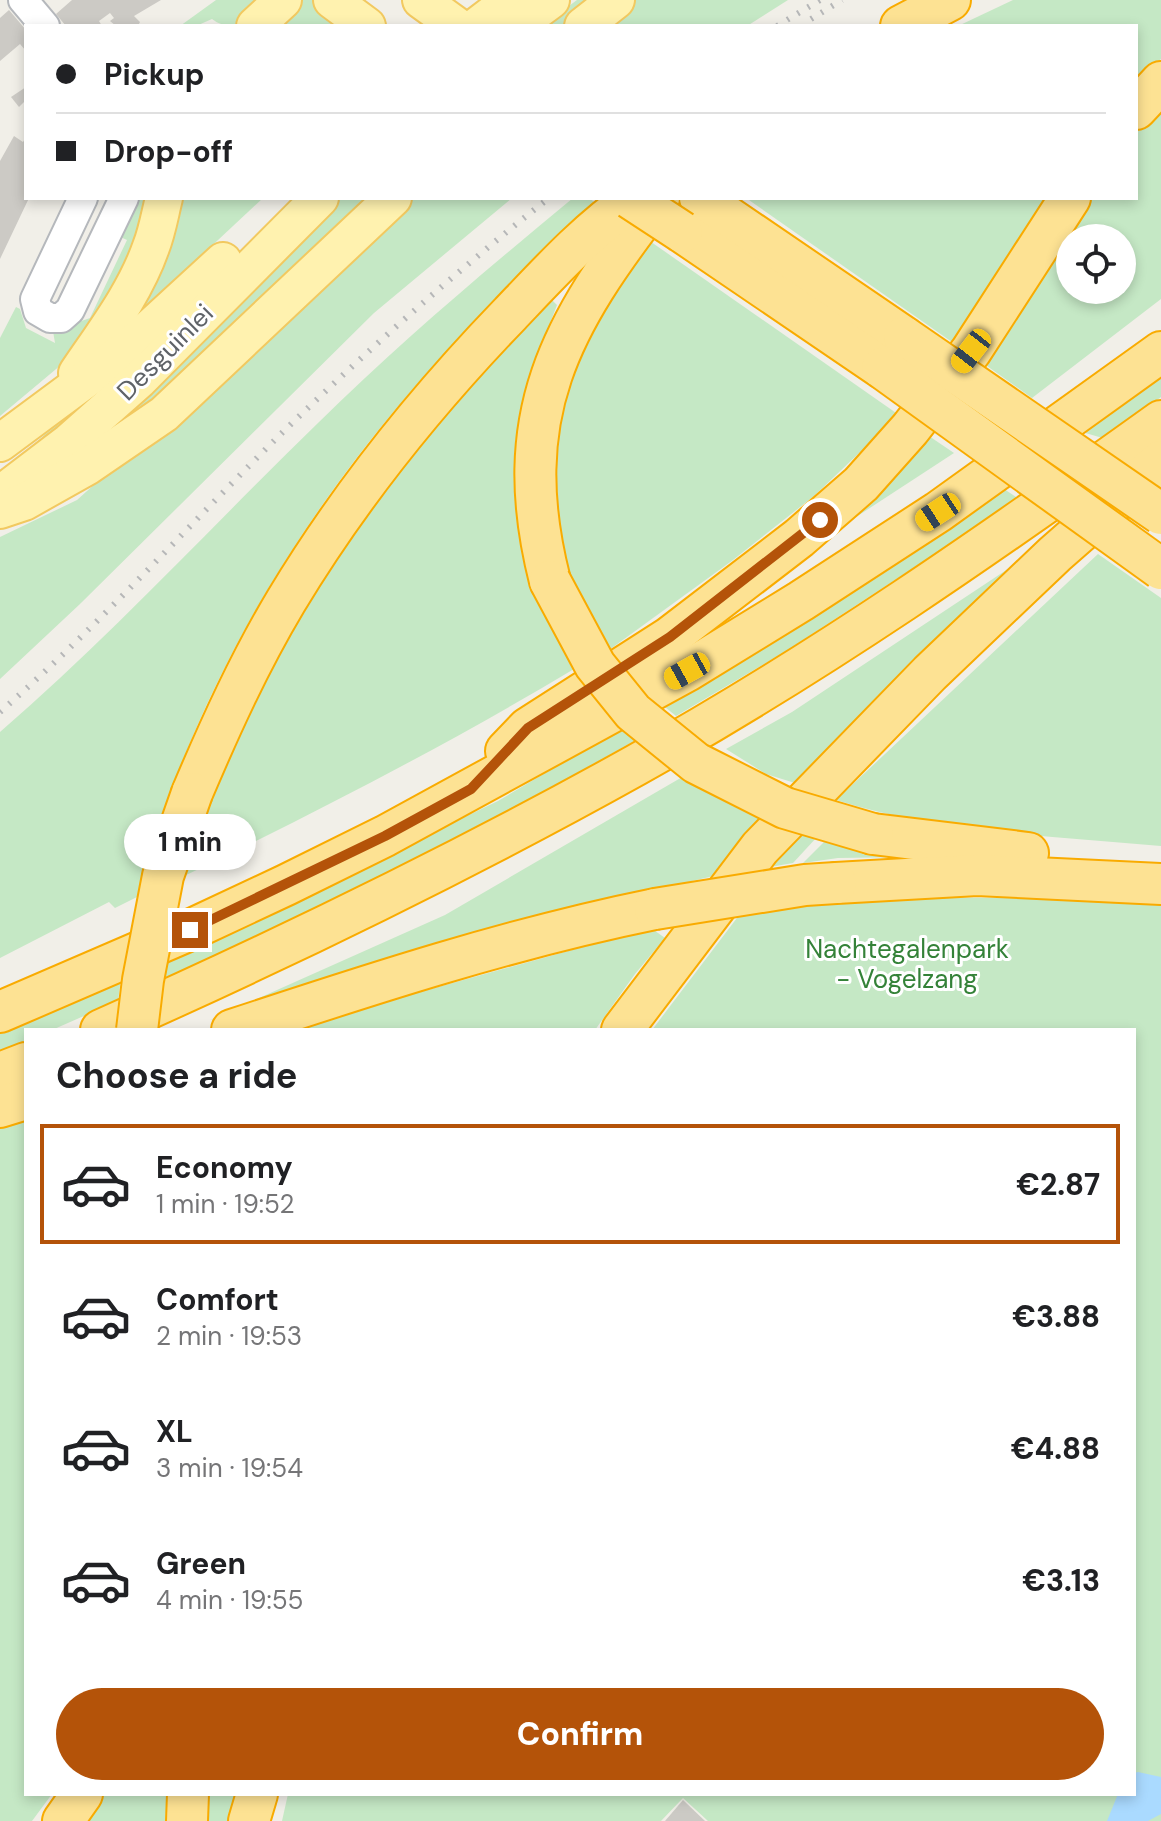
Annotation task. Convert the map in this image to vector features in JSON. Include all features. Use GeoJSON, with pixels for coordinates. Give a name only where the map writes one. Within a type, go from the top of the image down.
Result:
{"type":"FeatureCollection","features":[{"type":"Feature","properties":{"kind":"highway"},"geometry":{"type":"LineString","coordinates":[[905,24],[950,0]]}},
{"type":"Feature","properties":{"kind":"highway"},"geometry":{"type":"LineString","coordinates":[[1138,107],[1161,82]]}},
{"type":"Feature","properties":{"kind":"highway"},"geometry":{"type":"LineString","coordinates":[[137,1028],[163,876],[192,793],[252,662],[286,601],[334,527],[434,397],[587,236],[631,200]]}},
{"type":"Feature","properties":{"kind":"highway"},"geometry":{"type":"LineString","coordinates":[[642,200],[698,213],[893,352],[1161,569]]}},
{"type":"Feature","properties":{"kind":"highway"},"geometry":{"type":"LineString","coordinates":[[657,200],[597,280],[570,329],[550,376],[538,429],[534,483],[540,540],[550,581],[604,677],[633,712],[696,763],[785,808],[873,834],[992,850],[1161,864]]}},
{"type":"Feature","properties":{"kind":"highway"},"geometry":{"type":"LineString","coordinates":[[471,789],[528,728],[670,637],[799,538],[861,484],[910,429],[971,351],[1069,200]]}},
{"type":"Feature","properties":{"kind":"highway"},"geometry":{"type":"LineString","coordinates":[[893,352],[1161,514]]}},
{"type":"Feature","properties":{"kind":"highway"},"geometry":{"type":"LineString","coordinates":[[0,1012],[217,917],[385,836],[687,671],[938,512],[1161,352]]}},
{"type":"Feature","properties":{"kind":"highway"},"geometry":{"type":"LineString","coordinates":[[105,1028],[335,922],[456,862],[638,764],[821,654],[963,561],[1161,421]]}},
{"type":"Feature","properties":{"kind":"highway"},"geometry":{"type":"LineString","coordinates":[[624,1028],[760,848],[950,653],[1055,554],[1161,461]]}},
{"type":"Feature","properties":{"kind":"highway"},"geometry":{"type":"LineString","coordinates":[[238,1028],[570,926],[805,885],[977,875],[1161,884]]}},
{"type":"Feature","properties":{"kind":"highway"},"geometry":{"type":"LineString","coordinates":[[0,1073],[24,1064]]}},
{"type":"Feature","properties":{"kind":"highway"},"geometry":{"type":"LineString","coordinates":[[0,1107],[24,1100]]}},
{"type":"Feature","properties":{"kind":"highway"},"geometry":{"type":"LineString","coordinates":[[63,1821],[81,1796]]}},
{"type":"Feature","properties":{"kind":"highway"},"geometry":{"type":"LineString","coordinates":[[187,1821],[188,1796]]}},
{"type":"Feature","properties":{"kind":"highway"},"geometry":{"type":"LineString","coordinates":[[249,1821],[256,1796]]}},
{"type":"Feature","properties":{"kind":"main road"},"geometry":{"type":"LineString","coordinates":[[256,24],[283,0]]}},
{"type":"Feature","properties":{"kind":"main road"},"geometry":{"type":"LineString","coordinates":[[332,0],[364,24]]}},
{"type":"Feature","properties":{"kind":"main road"},"geometry":{"type":"LineString","coordinates":[[480,24],[511,0]]}},
{"type":"Feature","properties":{"kind":"main road"},"geometry":{"type":"LineString","coordinates":[[519,24],[551,0]]}},
{"type":"Feature","properties":{"kind":"main road"},"geometry":{"type":"LineString","coordinates":[[586,24],[616,0]]}},
{"type":"Feature","properties":{"kind":"main road"},"geometry":{"type":"LineString","coordinates":[[63,394],[115,320],[151,248],[163,200]]}},
{"type":"Feature","properties":{"kind":"main road","name":"Desguinlei"},"geometry":{"type":"LineString","coordinates":[[0,443],[128,348],[201,283],[284,200]]}},
{"type":"Feature","properties":{"kind":"main road","name":"Desguinlei"},"geometry":{"type":"LineString","coordinates":[[0,495],[69,442],[139,380],[318,200]]}},
{"type":"Feature","properties":{"kind":"main road"},"geometry":{"type":"LineString","coordinates":[[0,510],[24,502],[88,466],[164,414],[391,200]]}},
{"type":"Feature","properties":{"kind":"street"},"geometry":{"type":"LineString","coordinates":[[23,0],[43,24]]}},
{"type":"Feature","properties":{"kind":"street"},"geometry":{"type":"LineString","coordinates":[[82,200],[35,299],[38,311],[50,318],[61,318],[70,310],[123,200]]}},
{"type":"Feature","properties":{"kind":"green space"},"geometry":{"type":"Polygon","coordinates":[[[216,0],[263,0],[234,24],[220,24],[212,19],[201,24],[183,24],[216,0]]]}},
{"type":"Feature","properties":{"kind":"green space"},"geometry":{"type":"Polygon","coordinates":[[[300,0],[312,0],[342,24],[273,24],[300,0]]]}},
{"type":"Feature","properties":{"kind":"green space"},"geometry":{"type":"Polygon","coordinates":[[[577,0],[596,0],[566,24],[545,24],[577,0]]]}},
{"type":"Feature","properties":{"kind":"green space"},"geometry":{"type":"Polygon","coordinates":[[[636,0],[788,0],[750,24],[605,24],[636,0]]]}},
{"type":"Feature","properties":{"kind":"green space"},"geometry":{"type":"Polygon","coordinates":[[[1013,0],[1161,0],[1161,59],[1138,81],[1138,24],[962,24],[1013,0]]]}},
{"type":"Feature","properties":{"kind":"green space"},"geometry":{"type":"Polygon","coordinates":[[[1161,101],[1161,299],[1032,398],[980,361],[1056,245],[1056,304],[1136,304],[1136,224],[1070,224],[1086,200],[1138,200],[1138,128],[1161,101]]]}},
{"type":"Feature","properties":{"kind":"green space"},"geometry":{"type":"Polygon","coordinates":[[[132,200],[151,200],[142,243],[74,354],[0,416],[0,338],[16,307],[20,309],[26,328],[55,343],[53,331],[90,318],[127,240],[116,235],[132,200]]]}},
{"type":"Feature","properties":{"kind":"green space"},"geometry":{"type":"Polygon","coordinates":[[[173,200],[261,200],[126,326],[173,200]]]}},
{"type":"Feature","properties":{"kind":"green space"},"geometry":{"type":"Polygon","coordinates":[[[338,200],[378,200],[253,319],[111,436],[107,423],[211,331],[338,200]]]}},
{"type":"Feature","properties":{"kind":"green space"},"geometry":{"type":"Polygon","coordinates":[[[412,200],[510,200],[374,313],[0,679],[0,537],[77,500],[412,200]]]}},
{"type":"Feature","properties":{"kind":"green space"},"geometry":{"type":"Polygon","coordinates":[[[571,200],[592,200],[598,205],[497,299],[424,376],[369,442],[318,511],[272,582],[230,657],[194,734],[162,814],[137,897],[115,908],[109,902],[0,958],[0,732],[122,619],[349,393],[475,280],[571,200]]]}},
{"type":"Feature","properties":{"kind":"green space"},"geometry":{"type":"Polygon","coordinates":[[[749,200],[1049,200],[952,342],[749,200]]]}},
{"type":"Feature","properties":{"kind":"green space"},"geometry":{"type":"Polygon","coordinates":[[[644,237],[899,415],[814,496],[733,560],[609,650],[580,600],[563,556],[551,453],[574,355],[644,237]]]}},
{"type":"Feature","properties":{"kind":"green space"},"geometry":{"type":"Polygon","coordinates":[[[550,298],[557,305],[535,362],[515,442],[518,516],[535,591],[574,669],[380,778],[182,877],[206,806],[255,693],[341,547],[473,377],[550,298]]]}},
{"type":"Feature","properties":{"kind":"green space"},"geometry":{"type":"Polygon","coordinates":[[[1161,371],[1161,397],[1106,439],[1082,432],[1161,371]]]}},
{"type":"Feature","properties":{"kind":"green space"},"geometry":{"type":"Polygon","coordinates":[[[88,392],[100,404],[0,477],[0,470],[30,449],[88,392]]]}},
{"type":"Feature","properties":{"kind":"green space"},"geometry":{"type":"Polygon","coordinates":[[[923,432],[954,453],[807,549],[923,432]]]}},
{"type":"Feature","properties":{"kind":"green space"},"geometry":{"type":"Polygon","coordinates":[[[1001,487],[1019,499],[786,651],[676,716],[660,703],[1001,487]]]}},
{"type":"Feature","properties":{"kind":"green space"},"geometry":{"type":"Polygon","coordinates":[[[1053,539],[798,784],[766,774],[726,749],[792,712],[1053,539]]]}},
{"type":"Feature","properties":{"kind":"green space"},"geometry":{"type":"Polygon","coordinates":[[[1098,554],[1161,598],[1161,846],[956,826],[915,820],[836,800],[1098,554]]]}},
{"type":"Feature","properties":{"kind":"green space"},"geometry":{"type":"Polygon","coordinates":[[[625,726],[639,738],[404,866],[163,981],[164,961],[498,801],[625,726]]]}},
{"type":"Feature","properties":{"kind":"green space"},"geometry":{"type":"Polygon","coordinates":[[[684,776],[771,818],[718,875],[210,1020],[445,915],[684,776]]]}},
{"type":"Feature","properties":{"kind":"green space"},"geometry":{"type":"Polygon","coordinates":[[[804,834],[817,837],[793,863],[770,867],[804,834]]]}},
{"type":"Feature","properties":{"kind":"green space"},"geometry":{"type":"Polygon","coordinates":[[[824,842],[860,851],[908,857],[838,858],[803,863],[824,842]]]}},
{"type":"Feature","properties":{"kind":"green space","name":"Nachtegalenpark - Vogelzang"},"geometry":{"type":"Polygon","coordinates":[[[1032,898],[1161,904],[1161,1821],[708,1821],[683,1798],[661,1821],[282,1821],[288,1796],[1136,1796],[1136,1028],[654,1028],[740,914],[835,899],[1032,898]]]}},
{"type":"Feature","properties":{"kind":"green space"},"geometry":{"type":"Polygon","coordinates":[[[651,928],[665,938],[596,1028],[304,1028],[413,994],[651,928]]]}},
{"type":"Feature","properties":{"kind":"green space"},"geometry":{"type":"Polygon","coordinates":[[[121,978],[118,1001],[57,1028],[24,1028],[24,1042],[0,1052],[0,1028],[121,978]]]}},
{"type":"Feature","properties":{"kind":"green space"},"geometry":{"type":"Polygon","coordinates":[[[24,1115],[24,1796],[51,1796],[32,1821],[0,1821],[0,1122],[24,1115]]]}},
{"type":"Feature","properties":{"kind":"green space"},"geometry":{"type":"Polygon","coordinates":[[[98,1796],[168,1796],[165,1821],[82,1821],[98,1796]]]}},
{"type":"Feature","properties":{"kind":"green space"},"geometry":{"type":"Polygon","coordinates":[[[203,1796],[237,1796],[230,1821],[200,1821],[203,1796]]]}},
{"type":"Feature","properties":{"kind":"water"},"geometry":{"type":"Polygon","coordinates":[[[1136,1772],[1161,1777],[1161,1814],[1148,1821],[1107,1821],[1117,1796],[1136,1796],[1136,1772]]]}},
{"type":"Feature","properties":{"kind":"building"},"geometry":{"type":"Polygon","coordinates":[[[72,0],[161,0],[134,16],[139,24],[114,24],[110,21],[114,18],[110,13],[99,21],[101,24],[64,24],[56,14],[72,0]]]}},
{"type":"Feature","properties":{"kind":"building"},"geometry":{"type":"Polygon","coordinates":[[[9,10],[24,28],[24,49],[20,44],[0,61],[0,18],[9,10]]]}},
{"type":"Feature","properties":{"kind":"building"},"geometry":{"type":"Polygon","coordinates":[[[24,88],[24,102],[19,107],[11,97],[24,88]]]}},
{"type":"Feature","properties":{"kind":"building"},"geometry":{"type":"Polygon","coordinates":[[[14,136],[24,140],[24,200],[28,200],[0,259],[0,161],[14,136]]]}},
{"type":"Feature","properties":{"kind":"building"},"geometry":{"type":"Polygon","coordinates":[[[683,1800],[705,1821],[665,1821],[683,1800]]]}},
{"type":"Feature","properties":{"kind":"railway"},"geometry":{"type":"LineString","coordinates":[[780,24],[820,0]]}},
{"type":"Feature","properties":{"kind":"railway"},"geometry":{"type":"LineString","coordinates":[[811,19],[842,0]]}},
{"type":"Feature","properties":{"kind":"railway"},"geometry":{"type":"LineString","coordinates":[[0,712],[75,643],[320,396],[449,281],[547,200]]}},
{"type":"Feature","properties":{"kind":"route"},"geometry":{"type":"LineString","coordinates":[[190,930],[385,836],[471,789],[528,728],[670,637],[820,520]]}}]}
